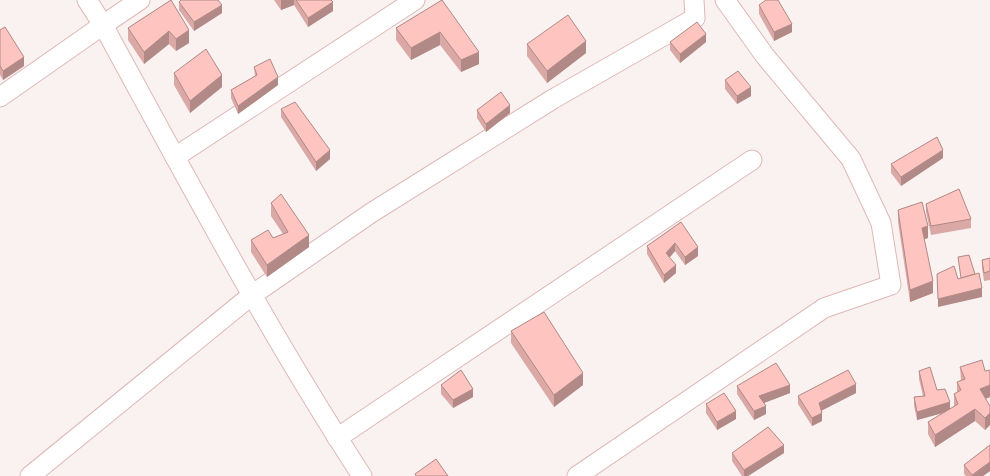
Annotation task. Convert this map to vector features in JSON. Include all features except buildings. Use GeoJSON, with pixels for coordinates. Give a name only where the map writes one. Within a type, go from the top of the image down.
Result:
{"type":"FeatureCollection","features":[{"type":"Feature","properties":{"kind":"street"},"geometry":{"type":"LineString","coordinates":[[87,0],[103,25],[252,296],[337,438],[362,476]]}},
{"type":"Feature","properties":{"kind":"street"},"geometry":{"type":"LineString","coordinates":[[0,97],[140,0]]}},
{"type":"Feature","properties":{"kind":"street"},"geometry":{"type":"LineString","coordinates":[[175,157],[415,0]]}},
{"type":"Feature","properties":{"kind":"street"},"geometry":{"type":"LineString","coordinates":[[30,476],[252,296],[371,213],[554,99],[695,18],[694,0]]}},
{"type":"Feature","properties":{"kind":"street"},"geometry":{"type":"LineString","coordinates":[[577,476],[824,308],[891,285],[881,223],[851,159],[764,56],[725,0]]}},
{"type":"Feature","properties":{"kind":"street"},"geometry":{"type":"LineString","coordinates":[[337,438],[752,160]]}}]}
